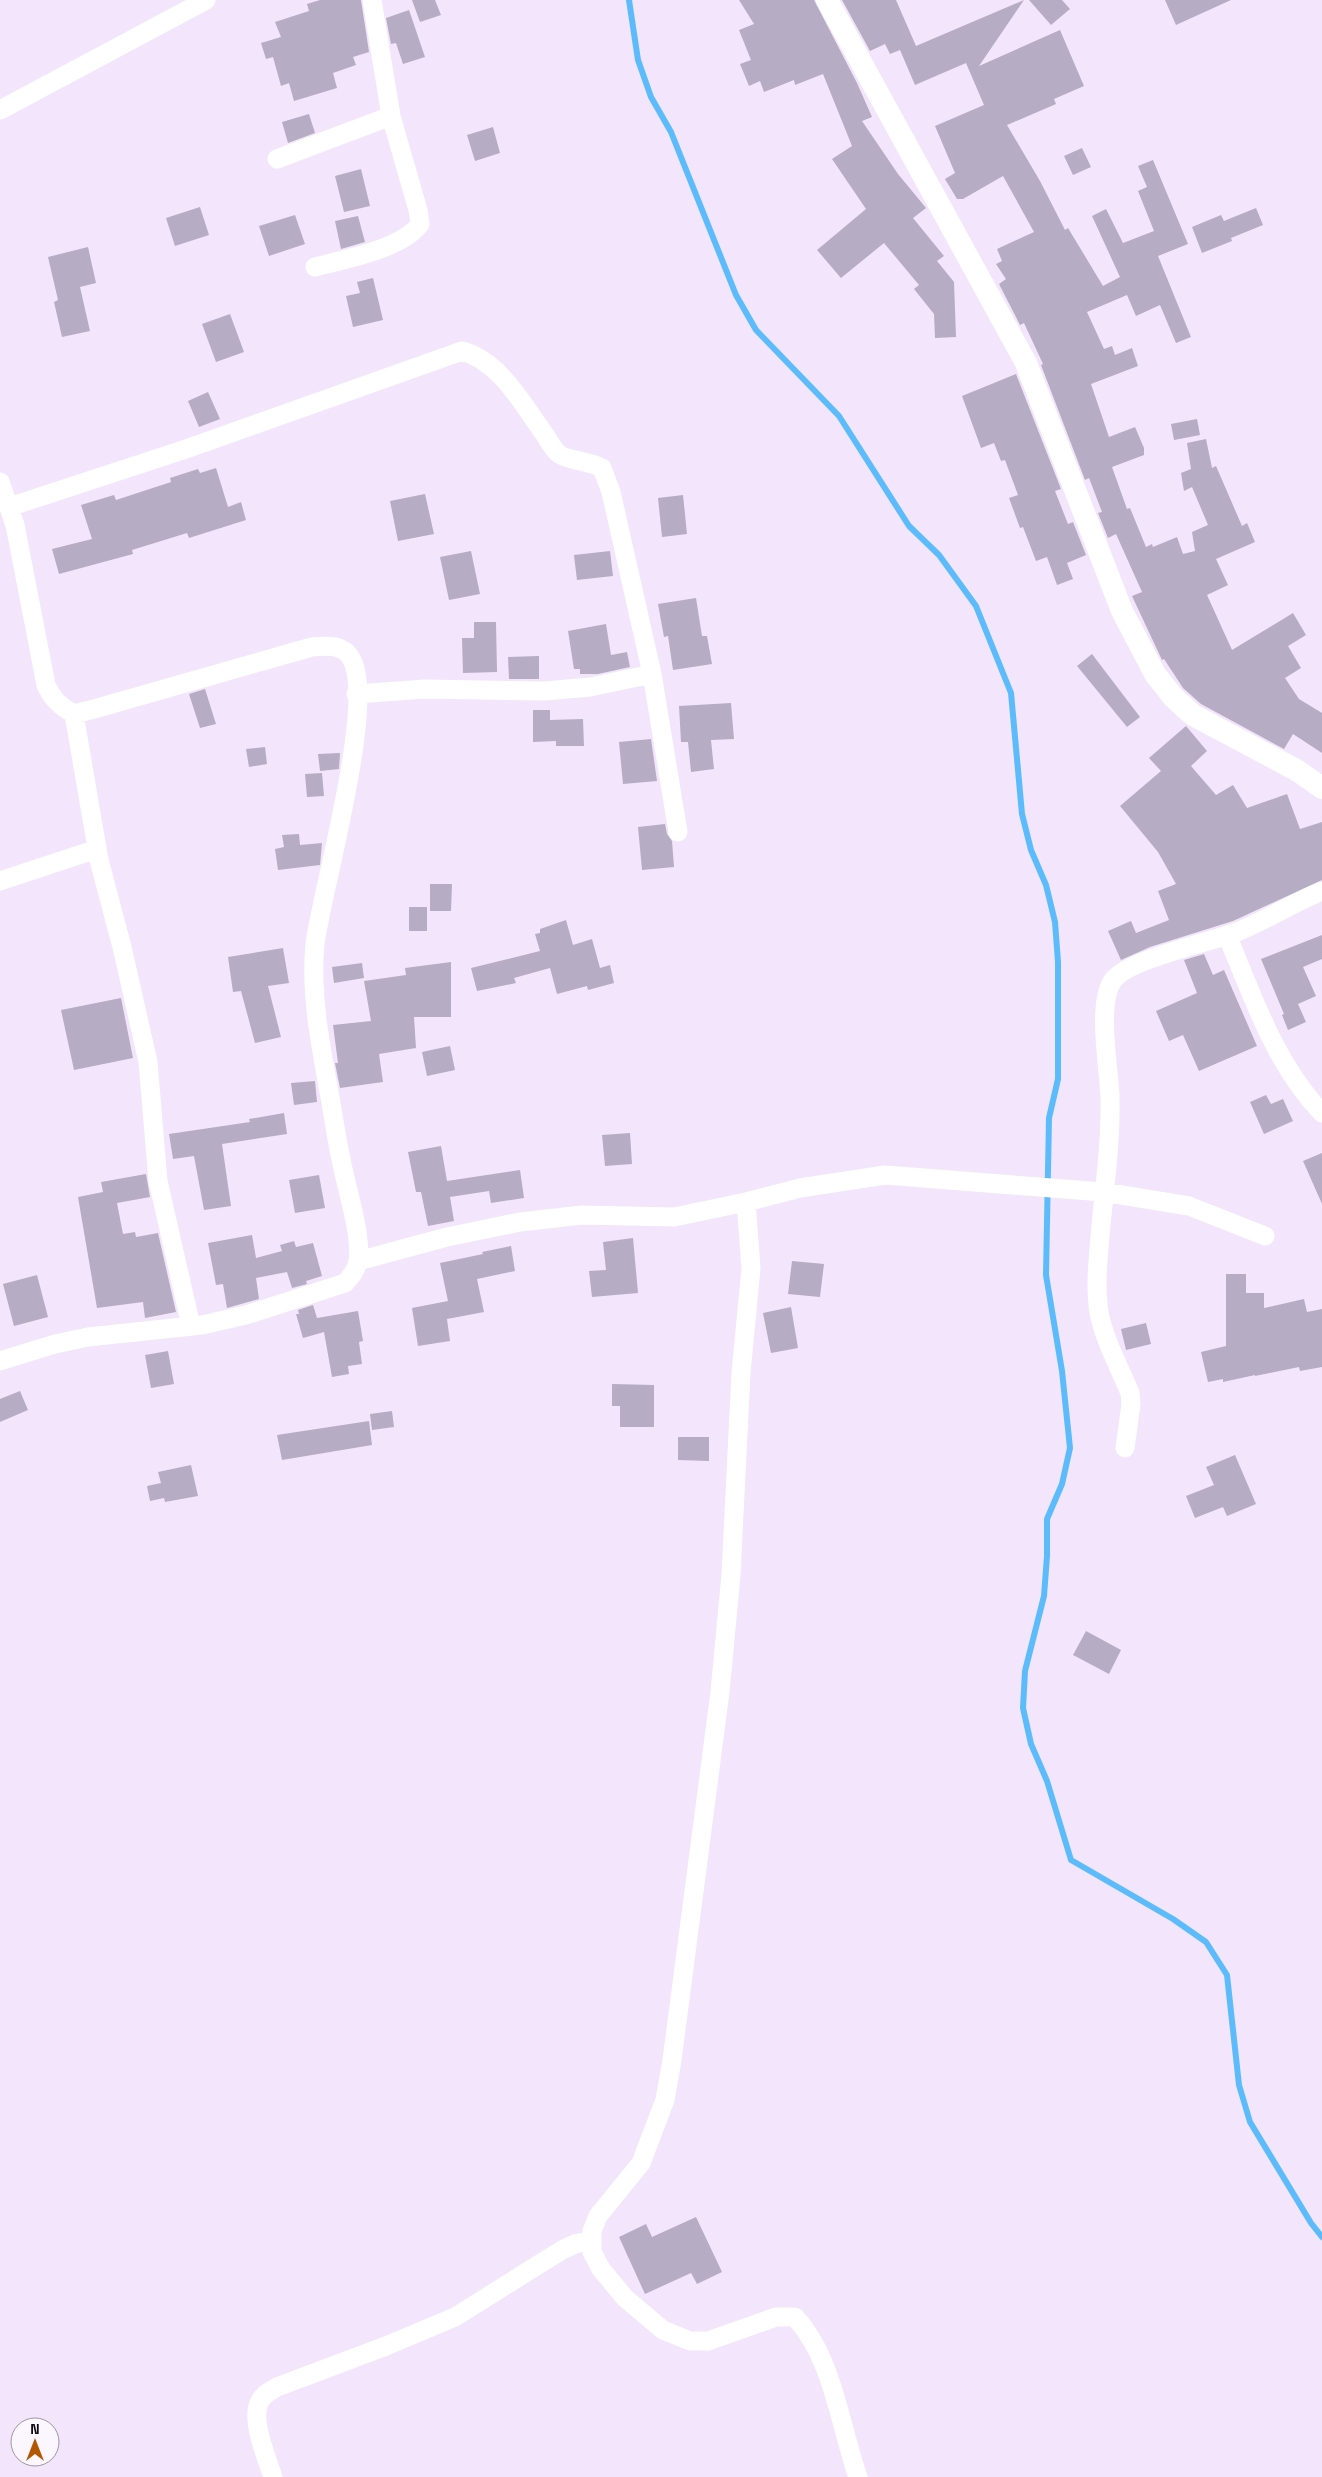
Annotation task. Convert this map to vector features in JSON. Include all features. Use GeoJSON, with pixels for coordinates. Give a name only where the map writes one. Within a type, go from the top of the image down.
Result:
{"type":"FeatureCollection","features":[{"type":"Feature","properties":{"kind":"street"},"geometry":{"type":"LineString","coordinates":[[0,110],[206,0]]}},
{"type":"Feature","properties":{"kind":"street"},"geometry":{"type":"LineString","coordinates":[[315,267],[394,243],[415,232],[420,224],[418,210],[391,116],[372,0]]}},
{"type":"Feature","properties":{"kind":"street"},"geometry":{"type":"LineString","coordinates":[[827,0],[1026,363],[1122,611],[1155,674],[1173,697],[1192,715],[1298,770],[1322,788]]}},
{"type":"Feature","properties":{"kind":"street"},"geometry":{"type":"LineString","coordinates":[[278,159],[391,116]]}},
{"type":"Feature","properties":{"kind":"street"},"geometry":{"type":"LineString","coordinates":[[9,506],[186,449],[462,351],[467,353],[483,361],[506,384],[559,454],[572,459],[590,461],[602,468],[611,492],[652,674],[678,832]]}},
{"type":"Feature","properties":{"kind":"street"},"geometry":{"type":"LineString","coordinates":[[0,482],[9,506],[21,550],[46,685],[53,699],[62,708],[74,714],[312,647],[328,646],[338,648],[348,654],[356,676],[351,765],[344,810],[315,944],[315,975],[322,1055],[353,1217],[358,1260],[354,1273],[344,1283],[246,1315],[192,1326],[88,1337],[55,1344],[0,1361]]}},
{"type":"Feature","properties":{"kind":"street"},"geometry":{"type":"LineString","coordinates":[[356,694],[425,689],[545,691],[590,687],[652,674]]}},
{"type":"Feature","properties":{"kind":"street"},"geometry":{"type":"LineString","coordinates":[[74,714],[97,849],[148,1062],[158,1181],[192,1326]]}},
{"type":"Feature","properties":{"kind":"street"},"geometry":{"type":"LineString","coordinates":[[0,881],[97,849]]}},
{"type":"Feature","properties":{"kind":"street"},"geometry":{"type":"LineString","coordinates":[[1125,1448],[1131,1404],[1130,1393],[1106,1335],[1099,1311],[1097,1278],[1103,1192],[1110,1142],[1109,1074],[1104,1020],[1105,1001],[1109,987],[1115,978],[1132,968],[1182,949],[1227,935],[1322,891]]}},
{"type":"Feature","properties":{"kind":"street"},"geometry":{"type":"LineString","coordinates":[[1227,935],[1283,1061],[1310,1100],[1322,1113]]}},
{"type":"Feature","properties":{"kind":"street"},"geometry":{"type":"LineString","coordinates":[[358,1260],[447,1237],[520,1222],[582,1215],[674,1217],[746,1202],[800,1188],[885,1175],[1103,1192],[1189,1206],[1265,1236]]}},
{"type":"Feature","properties":{"kind":"street"},"geometry":{"type":"LineString","coordinates":[[746,1202],[751,1268],[741,1373],[730,1585],[720,1692],[672,2060],[665,2100],[641,2163],[598,2216],[592,2231],[592,2252],[601,2269],[626,2298],[663,2330],[690,2341],[708,2341],[776,2317],[795,2317],[807,2330],[823,2366],[840,2414],[858,2477]]}},
{"type":"Feature","properties":{"kind":"street"},"geometry":{"type":"LineString","coordinates":[[273,2477],[260,2434],[258,2411],[259,2403],[264,2396],[277,2387],[386,2346],[455,2316],[562,2250],[575,2244],[592,2240]]}},
{"type":"Feature","properties":{"kind":"building"},"geometry":{"type":"Polygon","coordinates":[[[320,0],[361,0],[369,52],[353,57],[356,65],[333,73],[337,88],[294,101],[289,83],[281,86],[273,57],[266,59],[261,43],[281,37],[275,22],[309,11],[307,4],[320,0]]]}},
{"type":"Feature","properties":{"kind":"building"},"geometry":{"type":"Polygon","coordinates":[[[412,0],[435,0],[441,15],[420,22],[412,0]]]}},
{"type":"Feature","properties":{"kind":"building"},"geometry":{"type":"Polygon","coordinates":[[[739,0],[814,0],[857,83],[872,117],[862,121],[898,174],[926,208],[913,218],[944,256],[937,261],[954,282],[956,337],[935,338],[934,314],[914,289],[919,285],[884,243],[841,278],[817,250],[866,209],[832,159],[852,146],[823,74],[795,85],[794,80],[764,92],[760,81],[749,86],[740,64],[751,60],[739,30],[754,24],[739,0]]]}},
{"type":"Feature","properties":{"kind":"building"},"geometry":{"type":"Polygon","coordinates":[[[842,0],[896,0],[916,46],[1024,0],[979,66],[1060,30],[1084,86],[1054,99],[1056,104],[1007,125],[1040,181],[1065,230],[1068,228],[1103,286],[1120,277],[1092,216],[1106,209],[1123,243],[1154,231],[1138,191],[1147,187],[1138,166],[1153,160],[1188,244],[1158,256],[1191,337],[1176,343],[1160,305],[1136,316],[1127,295],[1087,312],[1104,349],[1112,346],[1115,355],[1132,348],[1138,366],[1091,384],[1109,437],[1135,427],[1144,448],[1144,455],[1112,467],[1127,509],[1130,508],[1146,547],[1152,544],[1153,547],[1177,537],[1183,554],[1195,551],[1192,532],[1208,525],[1192,487],[1184,491],[1181,473],[1191,469],[1187,443],[1206,439],[1212,468],[1216,466],[1242,526],[1247,523],[1255,542],[1216,559],[1228,585],[1207,595],[1232,650],[1293,613],[1306,635],[1288,646],[1301,668],[1285,678],[1299,699],[1322,713],[1322,753],[1293,734],[1284,749],[1201,704],[1183,688],[1164,659],[1162,660],[1132,596],[1142,592],[1116,534],[1108,538],[1098,513],[1102,512],[1089,478],[1085,480],[1041,365],[1043,364],[1024,323],[1020,325],[999,284],[1006,279],[996,264],[1002,261],[997,249],[1034,232],[1003,176],[963,199],[957,199],[945,179],[955,173],[935,126],[984,105],[966,63],[915,85],[900,50],[890,54],[885,44],[870,51],[842,0]]]}},
{"type":"Feature","properties":{"kind":"building"},"geometry":{"type":"Polygon","coordinates":[[[1029,0],[1062,0],[1070,9],[1051,25],[1029,0]]]}},
{"type":"Feature","properties":{"kind":"building"},"geometry":{"type":"Polygon","coordinates":[[[1165,0],[1231,0],[1176,25],[1165,0]]]}},
{"type":"Feature","properties":{"kind":"building"},"geometry":{"type":"Polygon","coordinates":[[[409,10],[425,57],[403,64],[396,43],[391,44],[386,18],[409,10]]]}},
{"type":"Feature","properties":{"kind":"building"},"geometry":{"type":"Polygon","coordinates":[[[309,114],[315,133],[288,143],[282,122],[309,114]]]}},
{"type":"Feature","properties":{"kind":"building"},"geometry":{"type":"Polygon","coordinates":[[[493,127],[500,153],[475,161],[467,135],[493,127]]]}},
{"type":"Feature","properties":{"kind":"building"},"geometry":{"type":"Polygon","coordinates":[[[1082,148],[1091,167],[1073,175],[1064,156],[1082,148]]]}},
{"type":"Feature","properties":{"kind":"building"},"geometry":{"type":"Polygon","coordinates":[[[361,169],[370,206],[344,212],[335,176],[361,169]]]}},
{"type":"Feature","properties":{"kind":"building"},"geometry":{"type":"Polygon","coordinates":[[[200,207],[209,235],[175,246],[166,218],[200,207]]]}},
{"type":"Feature","properties":{"kind":"building"},"geometry":{"type":"Polygon","coordinates":[[[1256,208],[1263,225],[1231,238],[1232,241],[1202,253],[1192,227],[1221,215],[1224,221],[1256,208]]]}},
{"type":"Feature","properties":{"kind":"building"},"geometry":{"type":"Polygon","coordinates":[[[295,215],[305,244],[269,256],[259,226],[295,215]]]}},
{"type":"Feature","properties":{"kind":"building"},"geometry":{"type":"Polygon","coordinates":[[[358,216],[365,242],[341,249],[335,221],[358,216]]]}},
{"type":"Feature","properties":{"kind":"building"},"geometry":{"type":"Polygon","coordinates":[[[88,247],[96,283],[80,287],[90,331],[62,337],[54,302],[58,300],[48,257],[88,247]]]}},
{"type":"Feature","properties":{"kind":"building"},"geometry":{"type":"Polygon","coordinates":[[[373,278],[383,320],[353,327],[346,296],[360,293],[357,282],[373,278]]]}},
{"type":"Feature","properties":{"kind":"building"},"geometry":{"type":"Polygon","coordinates":[[[230,314],[244,352],[216,362],[202,324],[230,314]]]}},
{"type":"Feature","properties":{"kind":"building"},"geometry":{"type":"Polygon","coordinates":[[[1016,374],[1061,489],[1055,491],[1068,524],[1073,522],[1086,555],[1067,563],[1073,579],[1057,585],[1047,557],[1036,561],[1023,527],[1020,528],[1009,498],[1018,495],[1005,460],[1001,461],[994,443],[981,448],[962,396],[1016,374]]]}},
{"type":"Feature","properties":{"kind":"building"},"geometry":{"type":"Polygon","coordinates":[[[208,392],[220,419],[199,427],[188,401],[208,392]]]}},
{"type":"Feature","properties":{"kind":"building"},"geometry":{"type":"Polygon","coordinates":[[[1197,419],[1200,435],[1174,440],[1171,424],[1197,419]]]}},
{"type":"Feature","properties":{"kind":"building"},"geometry":{"type":"Polygon","coordinates":[[[216,468],[228,507],[241,502],[246,520],[189,538],[187,533],[132,550],[133,554],[59,574],[52,549],[92,539],[81,505],[114,495],[116,500],[171,482],[170,478],[198,469],[200,473],[216,468]]]}},
{"type":"Feature","properties":{"kind":"building"},"geometry":{"type":"Polygon","coordinates":[[[425,494],[434,534],[398,541],[390,501],[425,494]]]}},
{"type":"Feature","properties":{"kind":"building"},"geometry":{"type":"Polygon","coordinates":[[[683,495],[687,534],[662,537],[658,498],[683,495]]]}},
{"type":"Feature","properties":{"kind":"building"},"geometry":{"type":"Polygon","coordinates":[[[471,551],[480,594],[449,600],[440,557],[471,551]]]}},
{"type":"Feature","properties":{"kind":"building"},"geometry":{"type":"Polygon","coordinates":[[[610,551],[613,576],[577,580],[574,555],[610,551]]]}},
{"type":"Feature","properties":{"kind":"building"},"geometry":{"type":"Polygon","coordinates":[[[696,598],[702,636],[707,636],[712,664],[673,670],[668,636],[664,637],[658,604],[696,598]]]}},
{"type":"Feature","properties":{"kind":"building"},"geometry":{"type":"Polygon","coordinates":[[[474,622],[496,622],[497,672],[463,673],[462,638],[474,638],[474,622]]]}},
{"type":"Feature","properties":{"kind":"building"},"geometry":{"type":"Polygon","coordinates":[[[606,624],[611,655],[627,652],[630,667],[598,674],[580,674],[580,669],[574,669],[568,631],[606,624]]]}},
{"type":"Feature","properties":{"kind":"building"},"geometry":{"type":"Polygon","coordinates":[[[1092,654],[1140,717],[1127,727],[1077,666],[1092,654]]]}},
{"type":"Feature","properties":{"kind":"building"},"geometry":{"type":"Polygon","coordinates":[[[539,656],[539,679],[509,679],[508,657],[539,656]]]}},
{"type":"Feature","properties":{"kind":"building"},"geometry":{"type":"Polygon","coordinates":[[[205,689],[216,724],[200,728],[189,694],[205,689]]]}},
{"type":"Feature","properties":{"kind":"building"},"geometry":{"type":"Polygon","coordinates":[[[731,703],[734,739],[711,740],[714,769],[691,772],[688,742],[681,742],[679,706],[731,703]]]}},
{"type":"Feature","properties":{"kind":"building"},"geometry":{"type":"Polygon","coordinates":[[[533,710],[550,710],[550,720],[583,719],[584,746],[556,746],[556,741],[533,742],[533,710]]]}},
{"type":"Feature","properties":{"kind":"building"},"geometry":{"type":"Polygon","coordinates":[[[1186,726],[1207,751],[1191,766],[1216,795],[1233,785],[1247,808],[1287,794],[1300,829],[1322,822],[1322,880],[1233,921],[1150,947],[1121,960],[1108,931],[1131,921],[1136,933],[1169,920],[1158,891],[1176,884],[1158,852],[1120,806],[1161,771],[1149,758],[1186,726]]]}},
{"type":"Feature","properties":{"kind":"building"},"geometry":{"type":"Polygon","coordinates":[[[651,739],[657,781],[623,784],[619,742],[651,739]]]}},
{"type":"Feature","properties":{"kind":"building"},"geometry":{"type":"Polygon","coordinates":[[[265,747],[267,764],[249,767],[246,749],[265,747]]]}},
{"type":"Feature","properties":{"kind":"building"},"geometry":{"type":"Polygon","coordinates":[[[340,753],[339,769],[320,771],[318,754],[340,753]]]}},
{"type":"Feature","properties":{"kind":"building"},"geometry":{"type":"Polygon","coordinates":[[[322,773],[324,796],[307,797],[305,774],[322,773]]]}},
{"type":"Feature","properties":{"kind":"building"},"geometry":{"type":"Polygon","coordinates":[[[665,824],[667,834],[672,841],[674,867],[642,870],[638,827],[665,824]]]}},
{"type":"Feature","properties":{"kind":"building"},"geometry":{"type":"Polygon","coordinates":[[[299,834],[300,845],[322,843],[320,865],[278,870],[275,849],[284,847],[282,835],[299,834]]]}},
{"type":"Feature","properties":{"kind":"building"},"geometry":{"type":"Polygon","coordinates":[[[430,884],[452,884],[451,911],[430,911],[430,884]]]}},
{"type":"Feature","properties":{"kind":"building"},"geometry":{"type":"Polygon","coordinates":[[[409,907],[427,907],[427,931],[409,931],[409,907]]]}},
{"type":"Feature","properties":{"kind":"building"},"geometry":{"type":"Polygon","coordinates":[[[566,920],[573,945],[592,939],[600,968],[610,965],[614,983],[588,990],[587,986],[557,994],[550,968],[514,978],[516,983],[477,991],[471,968],[540,951],[535,934],[540,933],[540,929],[566,920]]]}},
{"type":"Feature","properties":{"kind":"building"},"geometry":{"type":"Polygon","coordinates":[[[1322,935],[1322,959],[1303,967],[1316,996],[1298,1004],[1306,1022],[1288,1030],[1282,1015],[1284,1014],[1261,959],[1322,935]]]}},
{"type":"Feature","properties":{"kind":"building"},"geometry":{"type":"Polygon","coordinates":[[[283,948],[289,983],[268,986],[281,1037],[255,1043],[241,991],[233,992],[228,957],[283,948]]]}},
{"type":"Feature","properties":{"kind":"building"},"geometry":{"type":"Polygon","coordinates":[[[1204,954],[1213,975],[1224,970],[1257,1046],[1199,1071],[1183,1035],[1169,1041],[1156,1011],[1197,993],[1184,960],[1204,954]]]}},
{"type":"Feature","properties":{"kind":"building"},"geometry":{"type":"Polygon","coordinates":[[[451,962],[451,1017],[414,1017],[416,1048],[379,1054],[383,1082],[340,1088],[335,1063],[338,1063],[333,1025],[371,1021],[364,981],[406,975],[405,968],[451,962]]]}},
{"type":"Feature","properties":{"kind":"building"},"geometry":{"type":"Polygon","coordinates":[[[362,963],[364,978],[334,983],[332,967],[362,963]]]}},
{"type":"Feature","properties":{"kind":"building"},"geometry":{"type":"Polygon","coordinates":[[[121,998],[133,1058],[74,1070],[61,1010],[121,998]]]}},
{"type":"Feature","properties":{"kind":"building"},"geometry":{"type":"Polygon","coordinates":[[[450,1046],[455,1070],[427,1076],[422,1052],[450,1046]]]}},
{"type":"Feature","properties":{"kind":"building"},"geometry":{"type":"Polygon","coordinates":[[[315,1081],[317,1102],[294,1105],[291,1083],[315,1081]]]}},
{"type":"Feature","properties":{"kind":"building"},"geometry":{"type":"Polygon","coordinates":[[[1266,1095],[1271,1104],[1283,1099],[1293,1121],[1264,1134],[1250,1102],[1266,1095]]]}},
{"type":"Feature","properties":{"kind":"building"},"geometry":{"type":"Polygon","coordinates":[[[284,1113],[287,1134],[222,1144],[231,1206],[204,1210],[194,1156],[173,1159],[169,1134],[250,1122],[249,1119],[284,1113]]]}},
{"type":"Feature","properties":{"kind":"building"},"geometry":{"type":"Polygon","coordinates":[[[630,1133],[632,1164],[605,1166],[602,1135],[630,1133]]]}},
{"type":"Feature","properties":{"kind":"building"},"geometry":{"type":"Polygon","coordinates":[[[441,1146],[447,1181],[520,1170],[524,1198],[491,1203],[489,1191],[450,1197],[454,1221],[428,1226],[421,1192],[416,1192],[408,1152],[441,1146]]]}},
{"type":"Feature","properties":{"kind":"building"},"geometry":{"type":"Polygon","coordinates":[[[1322,1153],[1322,1204],[1303,1161],[1322,1153]]]}},
{"type":"Feature","properties":{"kind":"building"},"geometry":{"type":"Polygon","coordinates":[[[146,1174],[150,1197],[117,1203],[123,1234],[135,1232],[136,1237],[158,1233],[176,1312],[145,1318],[143,1302],[97,1308],[78,1197],[103,1192],[101,1182],[146,1174]]]}},
{"type":"Feature","properties":{"kind":"building"},"geometry":{"type":"Polygon","coordinates":[[[319,1175],[325,1208],[295,1213],[289,1180],[319,1175]]]}},
{"type":"Feature","properties":{"kind":"building"},"geometry":{"type":"Polygon","coordinates":[[[252,1235],[256,1258],[282,1251],[280,1245],[294,1241],[296,1247],[313,1243],[322,1276],[306,1281],[307,1284],[292,1288],[287,1272],[256,1278],[259,1299],[227,1308],[223,1284],[216,1285],[208,1243],[252,1235]]]}},
{"type":"Feature","properties":{"kind":"building"},"geometry":{"type":"Polygon","coordinates":[[[633,1238],[638,1293],[592,1297],[589,1271],[606,1270],[603,1242],[633,1238]]]}},
{"type":"Feature","properties":{"kind":"building"},"geometry":{"type":"Polygon","coordinates":[[[511,1246],[515,1271],[477,1279],[484,1312],[447,1319],[450,1341],[418,1346],[412,1308],[448,1301],[440,1263],[511,1246]]]}},
{"type":"Feature","properties":{"kind":"building"},"geometry":{"type":"Polygon","coordinates":[[[792,1261],[824,1264],[820,1297],[788,1294],[792,1261]]]}},
{"type":"Feature","properties":{"kind":"building"},"geometry":{"type":"Polygon","coordinates":[[[1226,1274],[1246,1274],[1246,1293],[1264,1293],[1264,1308],[1304,1299],[1307,1312],[1322,1309],[1322,1367],[1300,1371],[1299,1367],[1223,1382],[1223,1379],[1208,1382],[1201,1352],[1226,1346],[1226,1274]]]}},
{"type":"Feature","properties":{"kind":"building"},"geometry":{"type":"Polygon","coordinates":[[[37,1275],[48,1317],[14,1326],[3,1284],[37,1275]]]}},
{"type":"Feature","properties":{"kind":"building"},"geometry":{"type":"Polygon","coordinates":[[[313,1305],[317,1318],[358,1311],[363,1341],[359,1342],[362,1364],[348,1366],[349,1374],[332,1377],[324,1332],[303,1338],[296,1314],[299,1314],[298,1310],[313,1305]]]}},
{"type":"Feature","properties":{"kind":"building"},"geometry":{"type":"Polygon","coordinates":[[[791,1307],[798,1348],[771,1353],[763,1313],[791,1307]]]}},
{"type":"Feature","properties":{"kind":"building"},"geometry":{"type":"Polygon","coordinates":[[[1146,1323],[1151,1344],[1126,1350],[1121,1329],[1146,1323]]]}},
{"type":"Feature","properties":{"kind":"building"},"geometry":{"type":"Polygon","coordinates":[[[168,1351],[174,1384],[151,1388],[145,1355],[168,1351]]]}},
{"type":"Feature","properties":{"kind":"building"},"geometry":{"type":"Polygon","coordinates":[[[612,1384],[654,1385],[654,1427],[620,1427],[620,1406],[612,1406],[612,1384]]]}},
{"type":"Feature","properties":{"kind":"building"},"geometry":{"type":"Polygon","coordinates":[[[20,1391],[28,1410],[0,1422],[0,1399],[20,1391]]]}},
{"type":"Feature","properties":{"kind":"building"},"geometry":{"type":"Polygon","coordinates":[[[392,1411],[394,1427],[372,1430],[370,1414],[392,1411]]]}},
{"type":"Feature","properties":{"kind":"building"},"geometry":{"type":"Polygon","coordinates":[[[369,1421],[372,1445],[282,1460],[277,1435],[369,1421]]]}},
{"type":"Feature","properties":{"kind":"building"},"geometry":{"type":"Polygon","coordinates":[[[678,1437],[709,1437],[709,1461],[678,1460],[678,1437]]]}},
{"type":"Feature","properties":{"kind":"building"},"geometry":{"type":"Polygon","coordinates":[[[1235,1455],[1256,1504],[1227,1516],[1223,1507],[1195,1518],[1186,1496],[1214,1485],[1206,1467],[1235,1455]]]}},
{"type":"Feature","properties":{"kind":"building"},"geometry":{"type":"Polygon","coordinates":[[[191,1465],[198,1496],[165,1502],[164,1498],[150,1501],[147,1486],[161,1483],[158,1472],[191,1465]]]}},
{"type":"Feature","properties":{"kind":"building"},"geometry":{"type":"Polygon","coordinates":[[[1086,1631],[1121,1650],[1109,1674],[1073,1655],[1086,1631]]]}},
{"type":"Feature","properties":{"kind":"building"},"geometry":{"type":"Polygon","coordinates":[[[696,2217],[722,2272],[697,2284],[691,2273],[645,2294],[619,2237],[646,2224],[652,2237],[696,2217]]]}},
{"type":"Feature","properties":{"kind":"waterway"},"geometry":{"type":"LineString","coordinates":[[629,0],[638,60],[651,97],[671,132],[736,295],[756,330],[839,416],[909,526],[939,555],[976,606],[1011,693],[1022,814],[1031,850],[1046,885],[1055,922],[1058,962],[1058,1079],[1049,1118],[1046,1275],[1062,1371],[1070,1448],[1062,1484],[1047,1519],[1044,1596],[1025,1671],[1023,1708],[1031,1744],[1047,1781],[1071,1860],[1173,1919],[1206,1942],[1227,1975],[1239,2085],[1250,2122],[1311,2223],[1322,2237]]}}]}
